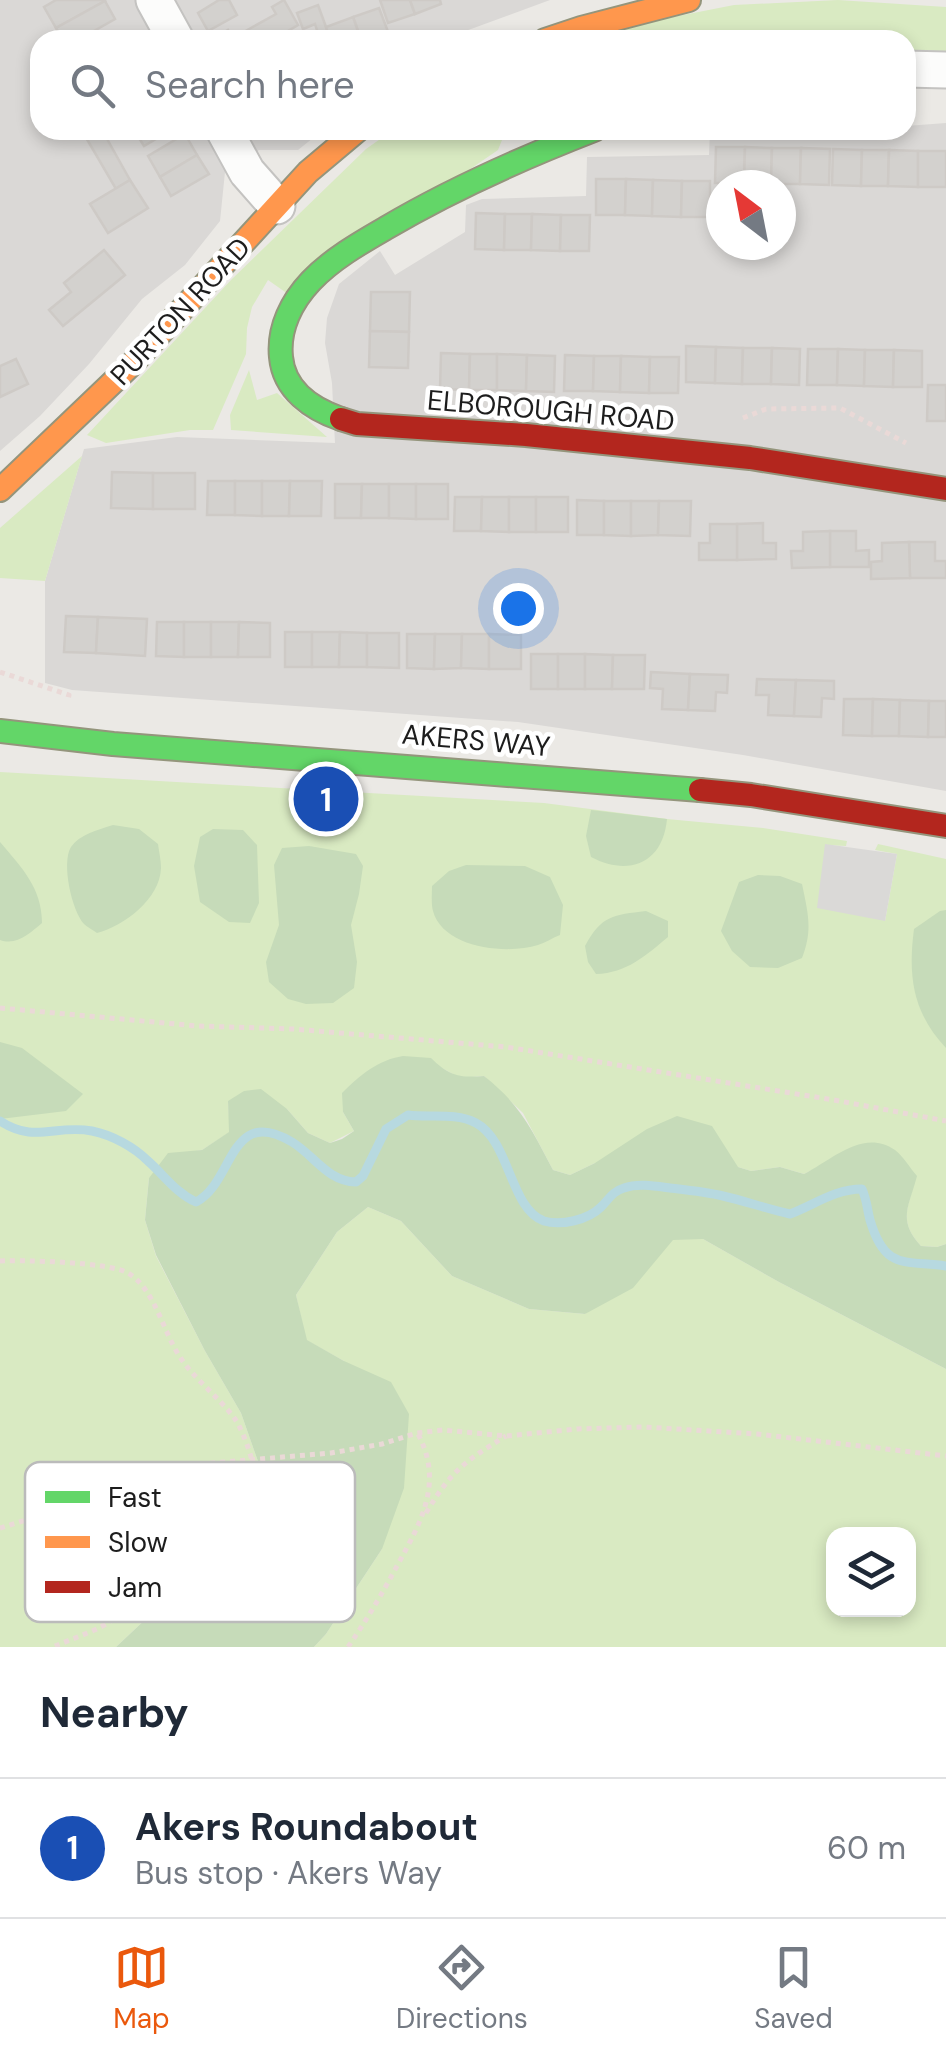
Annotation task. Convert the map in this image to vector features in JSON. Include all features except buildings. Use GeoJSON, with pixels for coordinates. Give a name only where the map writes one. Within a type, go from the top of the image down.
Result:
{"type":"FeatureCollection","features":[{"type":"Feature","properties":{"kind":"street"},"geometry":{"type":"LineString","coordinates":[[154,0],[170,30]]}},
{"type":"Feature","properties":{"kind":"street"},"geometry":{"type":"LineString","coordinates":[[577,30],[689,0]]}},
{"type":"Feature","properties":{"kind":"street"},"geometry":{"type":"LineString","coordinates":[[916,69],[946,70]]}},
{"type":"Feature","properties":{"kind":"street"},"geometry":{"type":"LineString","coordinates":[[229,140],[247,172],[277,206]]}},
{"type":"Feature","properties":{"kind":"street","name":"PURTON ROAD"},"geometry":{"type":"LineString","coordinates":[[0,490],[123,374],[311,169],[346,140]]}},
{"type":"Feature","properties":{"kind":"street","name":"ELBOROUGH ROAD"},"geometry":{"type":"LineString","coordinates":[[569,140],[404,216],[322,270],[292,307],[282,328],[281,361],[291,386],[302,398],[336,419],[357,424],[526,435],[750,458],[946,489]]}},
{"type":"Feature","properties":{"kind":"street","name":"AKERS WAY"},"geometry":{"type":"LineString","coordinates":[[0,731],[113,744],[652,784],[751,795],[946,826]]}},
{"type":"Feature","properties":{"kind":"path"},"geometry":{"type":"LineString","coordinates":[[730,423],[766,409],[840,408],[920,451]]}},
{"type":"Feature","properties":{"kind":"path"},"geometry":{"type":"LineString","coordinates":[[0,1008],[506,1047],[946,1121]]}},
{"type":"Feature","properties":{"kind":"path"},"geometry":{"type":"LineString","coordinates":[[0,1261],[102,1266],[127,1272],[150,1298],[178,1354],[236,1420],[251,1462]]}},
{"type":"Feature","properties":{"kind":"path"},"geometry":{"type":"LineString","coordinates":[[222,1462],[330,1453],[443,1430],[506,1436],[644,1427],[757,1434],[946,1456]]}},
{"type":"Feature","properties":{"kind":"path"},"geometry":{"type":"LineString","coordinates":[[418,1433],[428,1452],[430,1482],[424,1515]]}},
{"type":"Feature","properties":{"kind":"path"},"geometry":{"type":"LineString","coordinates":[[348,1647],[376,1606],[444,1484],[466,1460],[506,1436]]}},
{"type":"Feature","properties":{"kind":"path"},"geometry":{"type":"LineString","coordinates":[[0,1528],[25,1520]]}},
{"type":"Feature","properties":{"kind":"path"},"geometry":{"type":"LineString","coordinates":[[53,1647],[109,1622]]}},
{"type":"Feature","properties":{"kind":"shaded area"},"geometry":{"type":"Polygon","coordinates":[[[0,0],[550,0],[468,30],[30,30],[30,140],[310,140],[298,150],[259,150],[225,172],[220,221],[185,265],[142,299],[89,364],[0,451],[0,0]]]}},
{"type":"Feature","properties":{"kind":"shaded area"},"geometry":{"type":"Polygon","coordinates":[[[946,123],[946,791],[743,755],[518,722],[72,690],[45,683],[45,581],[84,449],[177,437],[335,443],[325,343],[327,318],[339,284],[380,251],[395,275],[465,232],[466,205],[482,199],[586,196],[587,157],[709,155],[710,140],[916,140],[916,125],[946,123]]]}},
{"type":"Feature","properties":{"kind":"shaded area"},"geometry":{"type":"Polygon","coordinates":[[[825,844],[897,854],[885,921],[817,908],[825,844]]]}},
{"type":"Feature","properties":{"kind":"green space"},"geometry":{"type":"Polygon","coordinates":[[[838,0],[946,7],[946,62],[916,61],[916,30],[623,30],[734,5],[838,0]]]}},
{"type":"Feature","properties":{"kind":"green space"},"geometry":{"type":"Polygon","coordinates":[[[379,140],[502,140],[498,150],[288,294],[268,280],[252,307],[246,354],[213,430],[106,443],[87,435],[231,280],[379,140]]]}},
{"type":"Feature","properties":{"kind":"green space"},"geometry":{"type":"Polygon","coordinates":[[[249,370],[257,400],[277,393],[327,437],[231,430],[230,415],[249,370]]]}},
{"type":"Feature","properties":{"kind":"green space"},"geometry":{"type":"Polygon","coordinates":[[[82,456],[45,581],[0,578],[0,528],[82,456]]]}},
{"type":"Feature","properties":{"kind":"green space"},"geometry":{"type":"Polygon","coordinates":[[[0,772],[544,803],[847,841],[846,846],[825,845],[885,921],[897,854],[875,850],[878,844],[946,859],[946,1244],[921,1246],[909,1228],[907,1213],[916,1176],[824,1164],[804,1174],[780,1167],[751,1171],[738,1167],[595,1163],[570,1175],[553,1170],[523,1113],[484,1076],[460,1078],[440,1067],[343,1112],[354,1131],[330,1143],[308,1133],[287,1109],[228,1101],[230,1132],[202,1150],[180,1154],[149,1178],[145,1220],[156,1256],[241,1413],[258,1462],[25,1462],[25,1622],[143,1622],[116,1647],[0,1647],[0,772]]]}},
{"type":"Feature","properties":{"kind":"green space"},"geometry":{"type":"Polygon","coordinates":[[[591,810],[667,819],[659,846],[651,856],[631,865],[618,866],[591,857],[586,836],[591,810]]]}},
{"type":"Feature","properties":{"kind":"green space"},"geometry":{"type":"Polygon","coordinates":[[[113,825],[139,829],[158,844],[161,868],[154,890],[139,909],[97,933],[84,924],[76,909],[69,887],[68,854],[79,839],[113,825]]]}},
{"type":"Feature","properties":{"kind":"green space"},"geometry":{"type":"Polygon","coordinates":[[[213,829],[243,830],[257,845],[259,903],[250,923],[229,922],[200,902],[194,866],[200,837],[213,829]]]}},
{"type":"Feature","properties":{"kind":"green space"},"geometry":{"type":"Polygon","coordinates":[[[0,842],[29,879],[41,911],[42,923],[23,938],[12,941],[0,940],[0,842]]]}},
{"type":"Feature","properties":{"kind":"green space"},"geometry":{"type":"Polygon","coordinates":[[[309,846],[356,854],[363,866],[351,925],[357,962],[354,988],[333,1003],[306,1004],[288,999],[269,982],[266,962],[279,925],[274,865],[282,848],[309,846]]]}},
{"type":"Feature","properties":{"kind":"green space"},"geometry":{"type":"Polygon","coordinates":[[[466,865],[525,866],[550,877],[563,905],[560,935],[538,945],[510,949],[477,946],[449,933],[433,911],[432,886],[449,871],[466,865]]]}},
{"type":"Feature","properties":{"kind":"green space"},"geometry":{"type":"Polygon","coordinates":[[[758,875],[780,876],[802,884],[808,921],[805,948],[802,958],[778,968],[750,967],[732,951],[721,931],[739,882],[758,875]]]}},
{"type":"Feature","properties":{"kind":"green space"},"geometry":{"type":"Polygon","coordinates":[[[946,910],[946,1048],[919,1007],[912,962],[914,929],[946,910]]]}},
{"type":"Feature","properties":{"kind":"green space"},"geometry":{"type":"Polygon","coordinates":[[[646,911],[668,921],[668,937],[626,967],[596,974],[588,962],[585,946],[597,928],[617,916],[646,911]]]}},
{"type":"Feature","properties":{"kind":"green space"},"geometry":{"type":"Polygon","coordinates":[[[0,1042],[22,1048],[83,1094],[66,1111],[0,1119],[0,1042]]]}},
{"type":"Feature","properties":{"kind":"green space"},"geometry":{"type":"Polygon","coordinates":[[[403,1056],[431,1058],[455,1074],[484,1076],[517,1108],[553,1170],[570,1175],[647,1129],[677,1116],[712,1126],[738,1167],[751,1171],[780,1167],[804,1174],[848,1148],[871,1142],[895,1150],[917,1176],[907,1213],[909,1228],[921,1246],[946,1244],[946,1369],[703,1239],[673,1240],[633,1288],[585,1314],[529,1309],[452,1276],[401,1221],[368,1207],[337,1232],[296,1295],[307,1340],[391,1382],[409,1414],[404,1488],[382,1549],[355,1590],[355,1462],[258,1462],[241,1413],[156,1255],[145,1220],[149,1178],[168,1153],[202,1150],[229,1132],[228,1101],[244,1091],[261,1089],[287,1109],[308,1133],[330,1143],[354,1131],[343,1112],[342,1093],[385,1061],[403,1056]]]}},
{"type":"Feature","properties":{"kind":"green space"},"geometry":{"type":"Polygon","coordinates":[[[368,1207],[401,1221],[452,1276],[529,1309],[585,1314],[673,1239],[703,1239],[946,1369],[946,1647],[314,1647],[334,1622],[355,1622],[355,1590],[382,1549],[344,1361],[306,1340],[296,1295],[337,1232],[368,1207]]]}},
{"type":"Feature","properties":{"kind":"green space"},"geometry":{"type":"Polygon","coordinates":[[[143,1622],[334,1622],[314,1647],[116,1647],[143,1622]]]}},
{"type":"Feature","properties":{"kind":"waterway"},"geometry":{"type":"LineString","coordinates":[[0,1121],[24,1131],[79,1130],[107,1135],[136,1151],[176,1189],[196,1202],[218,1179],[244,1139],[256,1133],[271,1133],[292,1142],[329,1173],[356,1182],[363,1176],[386,1129],[408,1115],[460,1118],[487,1132],[524,1203],[544,1221],[558,1223],[582,1218],[596,1212],[617,1191],[635,1186],[710,1193],[790,1214],[834,1195],[862,1189],[882,1248],[898,1260],[946,1266]]}},
{"type":"Feature","properties":{"kind":"traffic: fast"},"geometry":{"type":"LineString","coordinates":[[341,419],[301,397],[283,369],[284,325],[304,289],[337,259],[411,214],[569,140]]}},
{"type":"Feature","properties":{"kind":"traffic: fast"},"geometry":{"type":"LineString","coordinates":[[0,731],[113,744],[700,790]]}},
{"type":"Feature","properties":{"kind":"traffic: slow"},"geometry":{"type":"LineString","coordinates":[[575,30],[689,0]]}},
{"type":"Feature","properties":{"kind":"traffic: slow"},"geometry":{"type":"LineString","coordinates":[[0,490],[133,363],[308,172],[346,140]]}},
{"type":"Feature","properties":{"kind":"traffic: jam"},"geometry":{"type":"LineString","coordinates":[[341,419],[357,424],[526,435],[750,458],[946,489]]}},
{"type":"Feature","properties":{"kind":"traffic: jam"},"geometry":{"type":"LineString","coordinates":[[700,790],[946,826]]}},
{"type":"Feature","properties":{"kind":"place","name":"Akers Roundabout"},"geometry":{"type":"Point","coordinates":[326,799]}}]}
